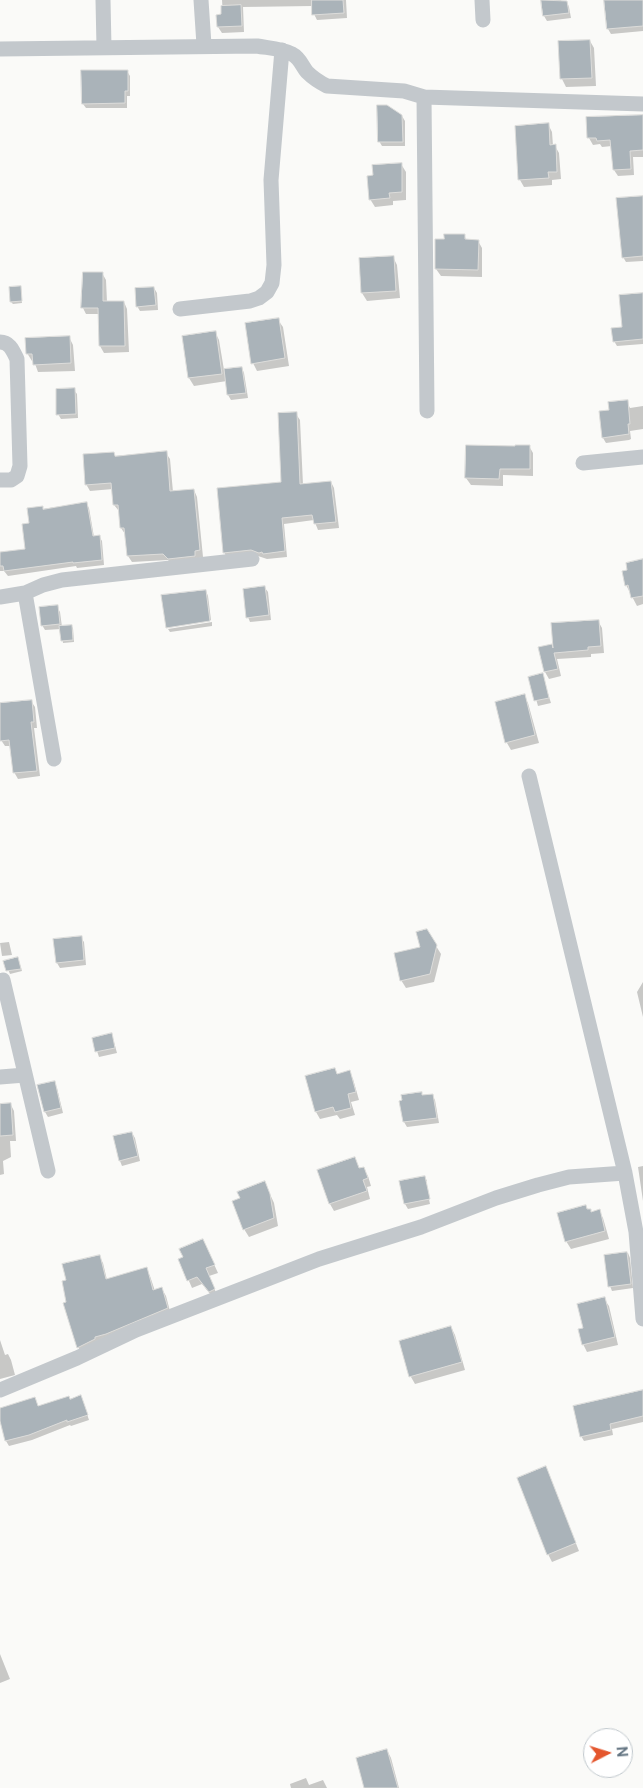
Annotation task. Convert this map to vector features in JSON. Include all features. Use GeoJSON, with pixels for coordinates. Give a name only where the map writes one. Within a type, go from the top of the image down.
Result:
{"type":"FeatureCollection","features":[{"type":"Feature","properties":{"kind":"street"},"geometry":{"type":"LineString","coordinates":[[103,0],[104,47]]}},
{"type":"Feature","properties":{"kind":"street"},"geometry":{"type":"LineString","coordinates":[[201,0],[204,45]]}},
{"type":"Feature","properties":{"kind":"street"},"geometry":{"type":"LineString","coordinates":[[482,0],[483,20]]}},
{"type":"Feature","properties":{"kind":"street"},"geometry":{"type":"LineString","coordinates":[[0,49],[204,45],[257,46],[282,50],[292,54],[300,61],[306,71],[317,81],[327,86],[404,91],[424,97],[643,104]]}},
{"type":"Feature","properties":{"kind":"street"},"geometry":{"type":"LineString","coordinates":[[180,309],[250,301],[259,298],[267,292],[272,283],[274,265],[271,180],[282,50]]}},
{"type":"Feature","properties":{"kind":"street"},"geometry":{"type":"LineString","coordinates":[[424,97],[427,411]]}},
{"type":"Feature","properties":{"kind":"street"},"geometry":{"type":"LineString","coordinates":[[0,342],[4,342],[11,348],[17,359],[20,466],[16,476],[11,480],[0,480]]}},
{"type":"Feature","properties":{"kind":"street"},"geometry":{"type":"LineString","coordinates":[[583,464],[643,456]]}},
{"type":"Feature","properties":{"kind":"street"},"geometry":{"type":"LineString","coordinates":[[0,597],[25,593],[43,585],[62,580],[252,559]]}},
{"type":"Feature","properties":{"kind":"street"},"geometry":{"type":"LineString","coordinates":[[25,593],[54,759]]}},
{"type":"Feature","properties":{"kind":"street"},"geometry":{"type":"LineString","coordinates":[[529,776],[639,1231],[643,1320]]}},
{"type":"Feature","properties":{"kind":"street"},"geometry":{"type":"LineString","coordinates":[[3,980],[48,1172]]}},
{"type":"Feature","properties":{"kind":"street"},"geometry":{"type":"LineString","coordinates":[[0,1077],[25,1075]]}},
{"type":"Feature","properties":{"kind":"street"},"geometry":{"type":"LineString","coordinates":[[0,1390],[77,1358],[136,1330],[318,1259],[421,1226],[496,1198],[538,1185],[569,1177],[625,1173]]}},
{"type":"Feature","properties":{"kind":"building"},"geometry":{"type":"Polygon","coordinates":[[[312,0],[343,0],[344,13],[312,15],[312,0]]]}},
{"type":"Feature","properties":{"kind":"building"},"geometry":{"type":"Polygon","coordinates":[[[541,0],[567,1],[569,13],[543,16],[541,0]]]}},
{"type":"Feature","properties":{"kind":"building"},"geometry":{"type":"Polygon","coordinates":[[[604,0],[643,0],[643,26],[607,29],[604,0]]]}},
{"type":"Feature","properties":{"kind":"building"},"geometry":{"type":"Polygon","coordinates":[[[241,5],[242,26],[217,27],[216,15],[221,14],[221,6],[241,5]]]}},
{"type":"Feature","properties":{"kind":"building"},"geometry":{"type":"Polygon","coordinates":[[[590,40],[592,78],[560,79],[558,41],[590,40]]]}},
{"type":"Feature","properties":{"kind":"building"},"geometry":{"type":"Polygon","coordinates":[[[81,70],[128,70],[128,91],[125,91],[125,103],[82,104],[81,70]]]}},
{"type":"Feature","properties":{"kind":"building"},"geometry":{"type":"Polygon","coordinates":[[[377,105],[387,105],[402,115],[403,142],[378,142],[377,105]]]}},
{"type":"Feature","properties":{"kind":"building"},"geometry":{"type":"Polygon","coordinates":[[[643,115],[643,150],[630,151],[631,169],[613,170],[610,140],[597,141],[596,138],[587,138],[586,117],[643,115]]]}},
{"type":"Feature","properties":{"kind":"building"},"geometry":{"type":"Polygon","coordinates":[[[549,123],[550,145],[556,144],[557,172],[548,172],[549,178],[518,180],[515,126],[549,123]]]}},
{"type":"Feature","properties":{"kind":"building"},"geometry":{"type":"Polygon","coordinates":[[[402,163],[402,192],[389,193],[390,198],[369,200],[367,176],[373,175],[372,165],[402,163]]]}},
{"type":"Feature","properties":{"kind":"building"},"geometry":{"type":"Polygon","coordinates":[[[643,196],[643,256],[622,258],[616,198],[643,196]]]}},
{"type":"Feature","properties":{"kind":"building"},"geometry":{"type":"Polygon","coordinates":[[[444,234],[465,234],[465,239],[479,240],[478,270],[435,269],[435,239],[444,239],[444,234]]]}},
{"type":"Feature","properties":{"kind":"building"},"geometry":{"type":"Polygon","coordinates":[[[394,256],[396,291],[361,293],[359,258],[394,256]]]}},
{"type":"Feature","properties":{"kind":"building"},"geometry":{"type":"Polygon","coordinates":[[[83,272],[103,272],[103,301],[124,301],[125,346],[99,346],[98,308],[81,308],[83,272]]]}},
{"type":"Feature","properties":{"kind":"building"},"geometry":{"type":"Polygon","coordinates":[[[21,286],[22,301],[10,302],[9,287],[21,286]]]}},
{"type":"Feature","properties":{"kind":"building"},"geometry":{"type":"Polygon","coordinates":[[[154,287],[156,305],[136,307],[135,288],[154,287]]]}},
{"type":"Feature","properties":{"kind":"building"},"geometry":{"type":"Polygon","coordinates":[[[643,293],[643,339],[613,342],[611,328],[622,327],[619,295],[643,293]]]}},
{"type":"Feature","properties":{"kind":"building"},"geometry":{"type":"Polygon","coordinates":[[[279,318],[285,358],[251,364],[245,323],[279,318]]]}},
{"type":"Feature","properties":{"kind":"building"},"geometry":{"type":"Polygon","coordinates":[[[216,331],[222,374],[188,378],[182,336],[216,331]]]}},
{"type":"Feature","properties":{"kind":"building"},"geometry":{"type":"Polygon","coordinates":[[[70,336],[71,363],[33,365],[32,354],[26,354],[25,338],[70,336]]]}},
{"type":"Feature","properties":{"kind":"building"},"geometry":{"type":"Polygon","coordinates":[[[242,367],[246,393],[227,395],[224,369],[242,367]]]}},
{"type":"Feature","properties":{"kind":"building"},"geometry":{"type":"Polygon","coordinates":[[[75,388],[76,414],[56,415],[56,389],[75,388]]]}},
{"type":"Feature","properties":{"kind":"building"},"geometry":{"type":"Polygon","coordinates":[[[628,400],[629,434],[602,438],[599,411],[609,410],[608,402],[628,400]]]}},
{"type":"Feature","properties":{"kind":"building"},"geometry":{"type":"Polygon","coordinates":[[[297,412],[300,484],[331,481],[336,522],[314,524],[312,515],[282,518],[285,551],[263,554],[262,552],[259,553],[251,550],[223,553],[217,488],[281,482],[278,413],[297,412]]]}},
{"type":"Feature","properties":{"kind":"building"},"geometry":{"type":"Polygon","coordinates":[[[466,445],[530,445],[530,469],[500,469],[499,479],[465,478],[466,445]]]}},
{"type":"Feature","properties":{"kind":"building"},"geometry":{"type":"Polygon","coordinates":[[[167,451],[170,491],[194,489],[200,550],[195,551],[195,556],[168,559],[163,554],[127,556],[124,528],[120,528],[118,505],[113,505],[111,483],[85,485],[83,454],[114,452],[115,456],[167,451]]]}},
{"type":"Feature","properties":{"kind":"building"},"geometry":{"type":"Polygon","coordinates":[[[87,502],[93,536],[100,535],[102,560],[4,571],[3,566],[0,566],[0,552],[25,549],[22,524],[29,523],[27,508],[43,506],[43,509],[87,502]]]}},
{"type":"Feature","properties":{"kind":"building"},"geometry":{"type":"Polygon","coordinates":[[[643,559],[643,596],[631,598],[628,585],[625,586],[622,571],[627,570],[626,563],[643,559]]]}},
{"type":"Feature","properties":{"kind":"building"},"geometry":{"type":"Polygon","coordinates":[[[265,586],[269,615],[246,618],[243,589],[265,586]]]}},
{"type":"Feature","properties":{"kind":"building"},"geometry":{"type":"Polygon","coordinates":[[[206,590],[210,621],[166,628],[161,595],[206,590]]]}},
{"type":"Feature","properties":{"kind":"building"},"geometry":{"type":"Polygon","coordinates":[[[58,605],[60,624],[41,626],[39,607],[58,605]]]}},
{"type":"Feature","properties":{"kind":"building"},"geometry":{"type":"Polygon","coordinates":[[[599,620],[601,646],[588,647],[588,650],[554,653],[558,669],[544,672],[538,647],[552,644],[553,648],[551,623],[599,620]]]}},
{"type":"Feature","properties":{"kind":"building"},"geometry":{"type":"Polygon","coordinates":[[[72,625],[73,640],[61,641],[59,626],[72,625]]]}},
{"type":"Feature","properties":{"kind":"building"},"geometry":{"type":"Polygon","coordinates":[[[543,673],[549,698],[534,701],[528,677],[543,673]]]}},
{"type":"Feature","properties":{"kind":"building"},"geometry":{"type":"Polygon","coordinates":[[[525,694],[535,735],[505,743],[495,702],[525,694]]]}},
{"type":"Feature","properties":{"kind":"building"},"geometry":{"type":"Polygon","coordinates":[[[32,700],[34,722],[31,722],[37,771],[13,773],[9,740],[0,741],[0,703],[32,700]]]}},
{"type":"Feature","properties":{"kind":"building"},"geometry":{"type":"Polygon","coordinates":[[[427,929],[437,945],[430,974],[400,981],[394,953],[420,947],[416,932],[427,929]]]}},
{"type":"Feature","properties":{"kind":"building"},"geometry":{"type":"Polygon","coordinates":[[[82,936],[84,960],[56,963],[53,939],[82,936]]]}},
{"type":"Feature","properties":{"kind":"building"},"geometry":{"type":"Polygon","coordinates":[[[18,957],[21,969],[6,971],[3,961],[18,957]]]}},
{"type":"Feature","properties":{"kind":"building"},"geometry":{"type":"Polygon","coordinates":[[[112,1033],[115,1048],[95,1052],[92,1038],[112,1033]]]}},
{"type":"Feature","properties":{"kind":"building"},"geometry":{"type":"Polygon","coordinates":[[[335,1068],[337,1074],[350,1070],[356,1092],[348,1094],[351,1108],[335,1112],[333,1107],[315,1112],[305,1076],[335,1068]]]}},
{"type":"Feature","properties":{"kind":"building"},"geometry":{"type":"Polygon","coordinates":[[[55,1081],[61,1108],[44,1112],[37,1085],[55,1081]]]}},
{"type":"Feature","properties":{"kind":"building"},"geometry":{"type":"Polygon","coordinates":[[[422,1092],[422,1095],[433,1094],[437,1118],[403,1122],[399,1101],[402,1100],[401,1095],[422,1092]]]}},
{"type":"Feature","properties":{"kind":"building"},"geometry":{"type":"Polygon","coordinates":[[[11,1103],[13,1135],[0,1136],[0,1104],[11,1103]]]}},
{"type":"Feature","properties":{"kind":"building"},"geometry":{"type":"Polygon","coordinates":[[[132,1132],[138,1156],[119,1161],[113,1136],[132,1132]]]}},
{"type":"Feature","properties":{"kind":"building"},"geometry":{"type":"Polygon","coordinates":[[[355,1157],[359,1168],[364,1167],[368,1178],[363,1180],[367,1191],[329,1204],[317,1170],[355,1157]]]}},
{"type":"Feature","properties":{"kind":"building"},"geometry":{"type":"Polygon","coordinates":[[[425,1176],[430,1199],[404,1204],[399,1181],[425,1176]]]}},
{"type":"Feature","properties":{"kind":"building"},"geometry":{"type":"Polygon","coordinates":[[[265,1181],[270,1194],[274,1218],[243,1230],[232,1201],[240,1198],[237,1192],[265,1181]]]}},
{"type":"Feature","properties":{"kind":"building"},"geometry":{"type":"Polygon","coordinates":[[[586,1205],[587,1209],[591,1209],[591,1212],[600,1209],[605,1231],[565,1242],[557,1213],[586,1205]]]}},
{"type":"Feature","properties":{"kind":"building"},"geometry":{"type":"Polygon","coordinates":[[[203,1239],[215,1265],[206,1268],[215,1289],[209,1292],[197,1277],[187,1281],[178,1259],[183,1257],[179,1249],[203,1239]]]}},
{"type":"Feature","properties":{"kind":"building"},"geometry":{"type":"Polygon","coordinates":[[[627,1252],[631,1284],[608,1287],[604,1255],[627,1252]]]}},
{"type":"Feature","properties":{"kind":"building"},"geometry":{"type":"Polygon","coordinates":[[[100,1255],[106,1279],[147,1267],[153,1290],[162,1287],[168,1308],[95,1337],[95,1339],[77,1348],[63,1303],[66,1302],[62,1281],[66,1280],[62,1264],[100,1255]]]}},
{"type":"Feature","properties":{"kind":"building"},"geometry":{"type":"Polygon","coordinates":[[[605,1297],[615,1337],[582,1345],[578,1329],[583,1328],[577,1304],[605,1297]]]}},
{"type":"Feature","properties":{"kind":"building"},"geometry":{"type":"Polygon","coordinates":[[[451,1326],[462,1362],[409,1377],[399,1341],[451,1326]]]}},
{"type":"Feature","properties":{"kind":"building"},"geometry":{"type":"Polygon","coordinates":[[[643,1390],[643,1416],[610,1424],[611,1430],[580,1437],[573,1406],[643,1390]]]}},
{"type":"Feature","properties":{"kind":"building"},"geometry":{"type":"Polygon","coordinates":[[[81,1395],[88,1415],[67,1422],[67,1420],[29,1435],[5,1441],[0,1421],[0,1408],[35,1397],[38,1406],[69,1396],[70,1399],[81,1395]]]}},
{"type":"Feature","properties":{"kind":"building"},"geometry":{"type":"Polygon","coordinates":[[[546,1466],[576,1543],[547,1555],[517,1478],[546,1466]]]}},
{"type":"Feature","properties":{"kind":"building"},"geometry":{"type":"Polygon","coordinates":[[[387,1749],[398,1788],[364,1788],[356,1758],[387,1749]]]}}]}
